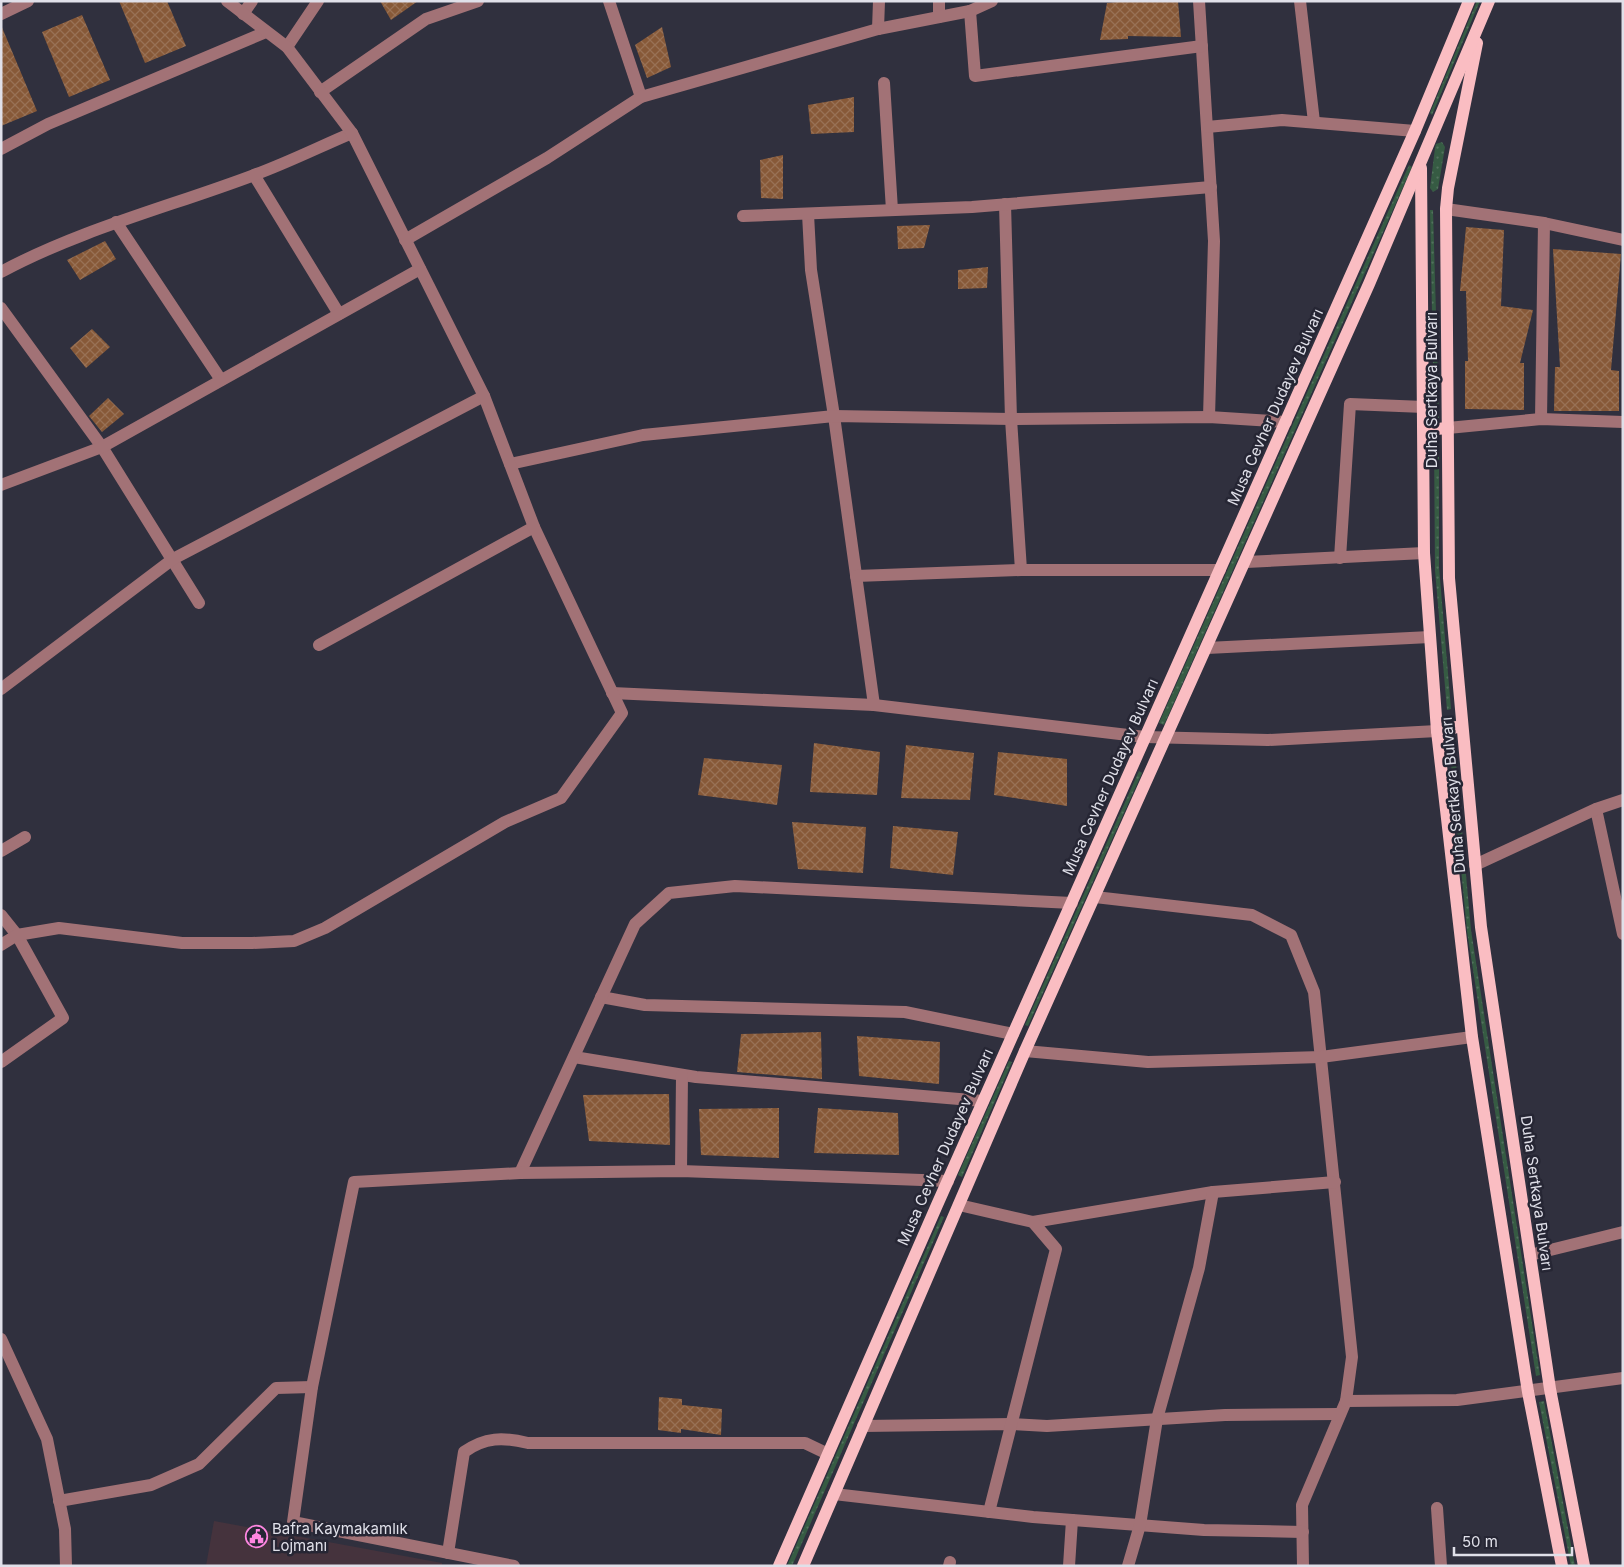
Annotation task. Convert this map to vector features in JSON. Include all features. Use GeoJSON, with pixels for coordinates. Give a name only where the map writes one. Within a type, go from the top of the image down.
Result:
{"type":"FeatureCollection","features":[{"type":"Feature","properties":{"kind":"main road","name":"Musa Cevher Dudayev Bulvarı"},"geometry":{"type":"LineString","coordinates":[[779,1566],[1013,1034],[1415,131],[1469,1]]}},
{"type":"Feature","properties":{"kind":"main road"},"geometry":{"type":"LineString","coordinates":[[803,1566],[1025,1051],[1246,562],[1421,162],[1489,1]]}},
{"type":"Feature","properties":{"kind":"main road","name":"Duha Sertkaya Bulvarı"},"geometry":{"type":"LineString","coordinates":[[1482,17],[1448,188],[1446,209],[1449,570],[1481,927],[1550,1389],[1584,1566]]}},
{"type":"Feature","properties":{"kind":"main road","name":"Duha Sertkaya Bulvarı"},"geometry":{"type":"LineString","coordinates":[[1415,131],[1421,162],[1424,553],[1437,731],[1472,1036],[1528,1392],[1562,1566]]}},
{"type":"Feature","properties":{"kind":"main road"},"geometry":{"type":"LineString","coordinates":[[1424,430],[1448,428]]}},
{"type":"Feature","properties":{"kind":"main road"},"geometry":{"type":"LineString","coordinates":[[1437,731],[1462,726]]}},
{"type":"Feature","properties":{"kind":"street"},"geometry":{"type":"LineString","coordinates":[[1,14],[28,1]]}},
{"type":"Feature","properties":{"kind":"street"},"geometry":{"type":"LineString","coordinates":[[1,945],[17,935],[59,928],[182,943],[276,943],[294,941],[325,928],[505,822],[561,798],[622,713],[534,527],[484,396],[352,133],[287,47],[227,1]]}},
{"type":"Feature","properties":{"kind":"street"},"geometry":{"type":"LineString","coordinates":[[243,14],[252,1]]}},
{"type":"Feature","properties":{"kind":"street"},"geometry":{"type":"LineString","coordinates":[[287,47],[318,1]]}},
{"type":"Feature","properties":{"kind":"street"},"geometry":{"type":"LineString","coordinates":[[320,92],[426,19],[478,1]]}},
{"type":"Feature","properties":{"kind":"street"},"geometry":{"type":"LineString","coordinates":[[609,1],[641,97]]}},
{"type":"Feature","properties":{"kind":"street"},"geometry":{"type":"LineString","coordinates":[[878,29],[879,1]]}},
{"type":"Feature","properties":{"kind":"street"},"geometry":{"type":"LineString","coordinates":[[939,1],[939,17]]}},
{"type":"Feature","properties":{"kind":"street"},"geometry":{"type":"LineString","coordinates":[[405,240],[547,158],[641,97],[878,29],[970,11],[992,1]]}},
{"type":"Feature","properties":{"kind":"street"},"geometry":{"type":"LineString","coordinates":[[1200,1],[1214,241],[1209,417]]}},
{"type":"Feature","properties":{"kind":"street"},"geometry":{"type":"LineString","coordinates":[[1300,1],[1314,122]]}},
{"type":"Feature","properties":{"kind":"street"},"geometry":{"type":"LineString","coordinates":[[970,11],[975,76],[1202,46]]}},
{"type":"Feature","properties":{"kind":"street"},"geometry":{"type":"LineString","coordinates":[[1,149],[48,124],[266,32]]}},
{"type":"Feature","properties":{"kind":"street"},"geometry":{"type":"LineString","coordinates":[[884,83],[892,210]]}},
{"type":"Feature","properties":{"kind":"street"},"geometry":{"type":"LineString","coordinates":[[1207,127],[1282,120],[1415,131]]}},
{"type":"Feature","properties":{"kind":"street"},"geometry":{"type":"LineString","coordinates":[[1,272],[28,258],[116,222],[254,175],[352,133]]}},
{"type":"Feature","properties":{"kind":"street"},"geometry":{"type":"LineString","coordinates":[[254,175],[339,314]]}},
{"type":"Feature","properties":{"kind":"street"},"geometry":{"type":"LineString","coordinates":[[743,216],[1005,204],[1211,187]]}},
{"type":"Feature","properties":{"kind":"street"},"geometry":{"type":"LineString","coordinates":[[1005,204],[1011,419],[1021,570]]}},
{"type":"Feature","properties":{"kind":"street"},"geometry":{"type":"LineString","coordinates":[[1446,209],[1544,223],[1623,240]]}},
{"type":"Feature","properties":{"kind":"street"},"geometry":{"type":"LineString","coordinates":[[808,214],[811,270],[834,416],[874,705]]}},
{"type":"Feature","properties":{"kind":"street"},"geometry":{"type":"LineString","coordinates":[[116,222],[221,380]]}},
{"type":"Feature","properties":{"kind":"street"},"geometry":{"type":"LineString","coordinates":[[1541,419],[1544,223]]}},
{"type":"Feature","properties":{"kind":"street"},"geometry":{"type":"LineString","coordinates":[[1,485],[102,447],[420,269]]}},
{"type":"Feature","properties":{"kind":"street"},"geometry":{"type":"LineString","coordinates":[[1,308],[102,447],[199,603]]}},
{"type":"Feature","properties":{"kind":"street"},"geometry":{"type":"LineString","coordinates":[[1,689],[173,559],[484,396]]}},
{"type":"Feature","properties":{"kind":"street"},"geometry":{"type":"LineString","coordinates":[[1340,558],[1350,404],[1424,407]]}},
{"type":"Feature","properties":{"kind":"street"},"geometry":{"type":"LineString","coordinates":[[510,464],[643,435],[834,416],[1011,419],[1209,417],[1286,422]]}},
{"type":"Feature","properties":{"kind":"street"},"geometry":{"type":"LineString","coordinates":[[1448,428],[1541,419],[1623,422]]}},
{"type":"Feature","properties":{"kind":"street"},"geometry":{"type":"LineString","coordinates":[[319,645],[534,527]]}},
{"type":"Feature","properties":{"kind":"street"},"geometry":{"type":"LineString","coordinates":[[1246,562],[1424,553]]}},
{"type":"Feature","properties":{"kind":"street"},"geometry":{"type":"LineString","coordinates":[[856,576],[1021,570],[1220,570]]}},
{"type":"Feature","properties":{"kind":"street"},"geometry":{"type":"LineString","coordinates":[[1207,648],[1430,637]]}},
{"type":"Feature","properties":{"kind":"street"},"geometry":{"type":"LineString","coordinates":[[612,693],[874,705],[1167,738],[1268,740],[1437,731]]}},
{"type":"Feature","properties":{"kind":"street"},"geometry":{"type":"LineString","coordinates":[[1475,865],[1596,809],[1623,800]]}},
{"type":"Feature","properties":{"kind":"street"},"geometry":{"type":"LineString","coordinates":[[1596,809],[1623,934]]}},
{"type":"Feature","properties":{"kind":"street"},"geometry":{"type":"LineString","coordinates":[[1,850],[25,837]]}},
{"type":"Feature","properties":{"kind":"street"},"geometry":{"type":"LineString","coordinates":[[520,1173],[635,924],[669,892],[735,886],[1072,903]]}},
{"type":"Feature","properties":{"kind":"street"},"geometry":{"type":"LineString","coordinates":[[1095,897],[1252,915],[1291,935],[1314,992],[1352,1357],[1346,1401],[1302,1505],[1303,1566]]}},
{"type":"Feature","properties":{"kind":"street"},"geometry":{"type":"LineString","coordinates":[[1,915],[17,935],[63,1018],[1,1062]]}},
{"type":"Feature","properties":{"kind":"street"},"geometry":{"type":"LineString","coordinates":[[601,997],[645,1005],[906,1012],[1013,1034]]}},
{"type":"Feature","properties":{"kind":"street"},"geometry":{"type":"LineString","coordinates":[[1025,1051],[1148,1062],[1321,1057],[1472,1036]]}},
{"type":"Feature","properties":{"kind":"street"},"geometry":{"type":"LineString","coordinates":[[574,1057],[682,1075],[984,1101]]}},
{"type":"Feature","properties":{"kind":"street"},"geometry":{"type":"LineString","coordinates":[[681,1171],[682,1075]]}},
{"type":"Feature","properties":{"kind":"street"},"geometry":{"type":"LineString","coordinates":[[514,1566],[293,1522],[312,1388],[354,1182],[520,1173],[681,1171],[948,1181]]}},
{"type":"Feature","properties":{"kind":"street"},"geometry":{"type":"LineString","coordinates":[[959,1205],[1033,1222],[1213,1192],[1335,1182]]}},
{"type":"Feature","properties":{"kind":"street"},"geometry":{"type":"LineString","coordinates":[[1128,1566],[1140,1525],[1157,1419],[1199,1268],[1213,1192]]}},
{"type":"Feature","properties":{"kind":"street"},"geometry":{"type":"LineString","coordinates":[[989,1512],[1056,1250],[1033,1222]]}},
{"type":"Feature","properties":{"kind":"street"},"geometry":{"type":"LineString","coordinates":[[1530,1255],[1623,1232]]}},
{"type":"Feature","properties":{"kind":"street"},"geometry":{"type":"LineString","coordinates":[[1,1340],[47,1439],[64,1529],[66,1566]]}},
{"type":"Feature","properties":{"kind":"street"},"geometry":{"type":"LineString","coordinates":[[1346,1401],[1457,1400],[1623,1378]]}},
{"type":"Feature","properties":{"kind":"street"},"geometry":{"type":"LineString","coordinates":[[59,1501],[151,1485],[199,1464],[276,1388],[312,1388]]}},
{"type":"Feature","properties":{"kind":"street"},"geometry":{"type":"LineString","coordinates":[[864,1426],[1013,1424],[1047,1426],[1225,1415],[1340,1414]]}},
{"type":"Feature","properties":{"kind":"street"},"geometry":{"type":"LineString","coordinates":[[448,1553],[464,1452],[479,1442],[510,1439],[528,1443],[805,1444],[828,1454]]}},
{"type":"Feature","properties":{"kind":"street"},"geometry":{"type":"LineString","coordinates":[[834,1494],[1072,1520],[1204,1530],[1303,1532]]}},
{"type":"Feature","properties":{"kind":"street"},"geometry":{"type":"LineString","coordinates":[[1437,1508],[1442,1566]]}},
{"type":"Feature","properties":{"kind":"street"},"geometry":{"type":"LineString","coordinates":[[1069,1566],[1072,1520]]}},
{"type":"Feature","properties":{"kind":"shaded area","name":"Bafra Kaymakamlık Lojmanı"},"geometry":{"type":"Polygon","coordinates":[[[214,1521],[442,1563],[442,1566],[206,1566],[214,1521]]]}},
{"type":"Feature","properties":{"kind":"green space"},"geometry":{"type":"Polygon","coordinates":[[[1477,1],[1480,1],[1432,115],[1430,113],[1477,1]]]}},
{"type":"Feature","properties":{"kind":"green space"},"geometry":{"type":"Polygon","coordinates":[[[1442,142],[1445,147],[1438,189],[1433,192],[1430,188],[1435,148],[1436,144],[1442,142]]]}},
{"type":"Feature","properties":{"kind":"green space"},"geometry":{"type":"Polygon","coordinates":[[[1409,165],[1412,167],[1164,725],[1159,723],[1409,165]]]}},
{"type":"Feature","properties":{"kind":"green space"},"geometry":{"type":"Polygon","coordinates":[[[1430,210],[1433,210],[1439,418],[1434,418],[1430,210]]]}},
{"type":"Feature","properties":{"kind":"green space"},"geometry":{"type":"Polygon","coordinates":[[[1434,439],[1439,439],[1439,567],[1451,709],[1447,710],[1435,570],[1434,439]]]}},
{"type":"Feature","properties":{"kind":"green space"},"geometry":{"type":"Polygon","coordinates":[[[1454,742],[1471,930],[1540,1375],[1536,1376],[1467,931],[1449,743],[1454,742]]]}},
{"type":"Feature","properties":{"kind":"green space"},"geometry":{"type":"Polygon","coordinates":[[[1139,771],[1142,773],[1028,1026],[1025,1025],[1139,771]]]}},
{"type":"Feature","properties":{"kind":"green space"},"geometry":{"type":"Polygon","coordinates":[[[1009,1061],[1012,1062],[962,1177],[958,1175],[1009,1061]]]}},
{"type":"Feature","properties":{"kind":"green space"},"geometry":{"type":"Polygon","coordinates":[[[941,1216],[944,1217],[792,1566],[787,1566],[941,1216]]]}},
{"type":"Feature","properties":{"kind":"green space"},"geometry":{"type":"Polygon","coordinates":[[[1544,1401],[1575,1566],[1571,1566],[1539,1402],[1544,1401]]]}},
{"type":"Feature","properties":{"kind":"building"},"geometry":{"type":"Polygon","coordinates":[[[119,1],[167,1],[186,46],[145,63],[119,1]]]}},
{"type":"Feature","properties":{"kind":"building"},"geometry":{"type":"Polygon","coordinates":[[[380,1],[418,1],[391,20],[380,1]]]}},
{"type":"Feature","properties":{"kind":"building"},"geometry":{"type":"Polygon","coordinates":[[[1178,1],[1181,37],[1128,36],[1128,39],[1100,40],[1107,3],[1178,1]]]}},
{"type":"Feature","properties":{"kind":"building"},"geometry":{"type":"Polygon","coordinates":[[[82,15],[110,80],[69,97],[42,32],[82,15]]]}},
{"type":"Feature","properties":{"kind":"building"},"geometry":{"type":"Polygon","coordinates":[[[1,25],[37,111],[1,126],[1,25]]]}},
{"type":"Feature","properties":{"kind":"building"},"geometry":{"type":"Polygon","coordinates":[[[662,27],[671,67],[647,78],[635,45],[662,27]]]}},
{"type":"Feature","properties":{"kind":"building"},"geometry":{"type":"Polygon","coordinates":[[[854,97],[854,132],[811,134],[808,105],[854,97]]]}},
{"type":"Feature","properties":{"kind":"building"},"geometry":{"type":"Polygon","coordinates":[[[783,155],[783,199],[761,198],[760,160],[783,155]]]}},
{"type":"Feature","properties":{"kind":"building"},"geometry":{"type":"Polygon","coordinates":[[[930,225],[924,248],[898,249],[897,226],[930,225]]]}},
{"type":"Feature","properties":{"kind":"building"},"geometry":{"type":"Polygon","coordinates":[[[1466,227],[1504,230],[1501,306],[1533,310],[1520,363],[1524,363],[1524,410],[1465,409],[1465,361],[1468,361],[1466,291],[1460,291],[1466,227]]]}},
{"type":"Feature","properties":{"kind":"building"},"geometry":{"type":"Polygon","coordinates":[[[105,241],[116,259],[80,280],[67,260],[105,241]]]}},
{"type":"Feature","properties":{"kind":"building"},"geometry":{"type":"Polygon","coordinates":[[[1553,249],[1621,254],[1611,370],[1619,371],[1619,411],[1554,411],[1555,367],[1560,367],[1553,249]]]}},
{"type":"Feature","properties":{"kind":"building"},"geometry":{"type":"Polygon","coordinates":[[[988,267],[987,288],[958,289],[958,270],[988,267]]]}},
{"type":"Feature","properties":{"kind":"building"},"geometry":{"type":"Polygon","coordinates":[[[92,329],[110,347],[86,368],[70,348],[92,329]]]}},
{"type":"Feature","properties":{"kind":"building"},"geometry":{"type":"Polygon","coordinates":[[[108,398],[124,414],[102,432],[89,416],[108,398]]]}},
{"type":"Feature","properties":{"kind":"building"},"geometry":{"type":"Polygon","coordinates":[[[814,743],[880,752],[877,795],[810,792],[814,743]]]}},
{"type":"Feature","properties":{"kind":"building"},"geometry":{"type":"Polygon","coordinates":[[[906,745],[974,753],[970,800],[901,798],[906,745]]]}},
{"type":"Feature","properties":{"kind":"building"},"geometry":{"type":"Polygon","coordinates":[[[998,752],[1067,759],[1067,806],[994,795],[998,752]]]}},
{"type":"Feature","properties":{"kind":"building"},"geometry":{"type":"Polygon","coordinates":[[[704,758],[782,765],[777,805],[698,795],[704,758]]]}},
{"type":"Feature","properties":{"kind":"building"},"geometry":{"type":"Polygon","coordinates":[[[792,822],[866,827],[863,873],[798,869],[792,822]]]}},
{"type":"Feature","properties":{"kind":"building"},"geometry":{"type":"Polygon","coordinates":[[[893,826],[958,832],[953,875],[890,868],[893,826]]]}},
{"type":"Feature","properties":{"kind":"building"},"geometry":{"type":"Polygon","coordinates":[[[821,1032],[822,1079],[737,1072],[741,1034],[821,1032]]]}},
{"type":"Feature","properties":{"kind":"building"},"geometry":{"type":"Polygon","coordinates":[[[857,1036],[940,1042],[939,1084],[859,1076],[857,1036]]]}},
{"type":"Feature","properties":{"kind":"building"},"geometry":{"type":"Polygon","coordinates":[[[669,1094],[670,1145],[589,1141],[583,1095],[669,1094]]]}},
{"type":"Feature","properties":{"kind":"building"},"geometry":{"type":"Polygon","coordinates":[[[779,1108],[779,1158],[701,1155],[699,1109],[779,1108]]]}},
{"type":"Feature","properties":{"kind":"building"},"geometry":{"type":"Polygon","coordinates":[[[818,1108],[898,1113],[899,1155],[814,1153],[818,1108]]]}},
{"type":"Feature","properties":{"kind":"building"},"geometry":{"type":"Polygon","coordinates":[[[659,1397],[682,1399],[682,1405],[722,1409],[721,1435],[681,1429],[681,1433],[658,1430],[659,1397]]]}},
{"type":"Feature","properties":{"kind":"place","name":"Bafra Kaymakamlık Lojmanı"},"geometry":{"type":"Point","coordinates":[256,1537]}}]}
